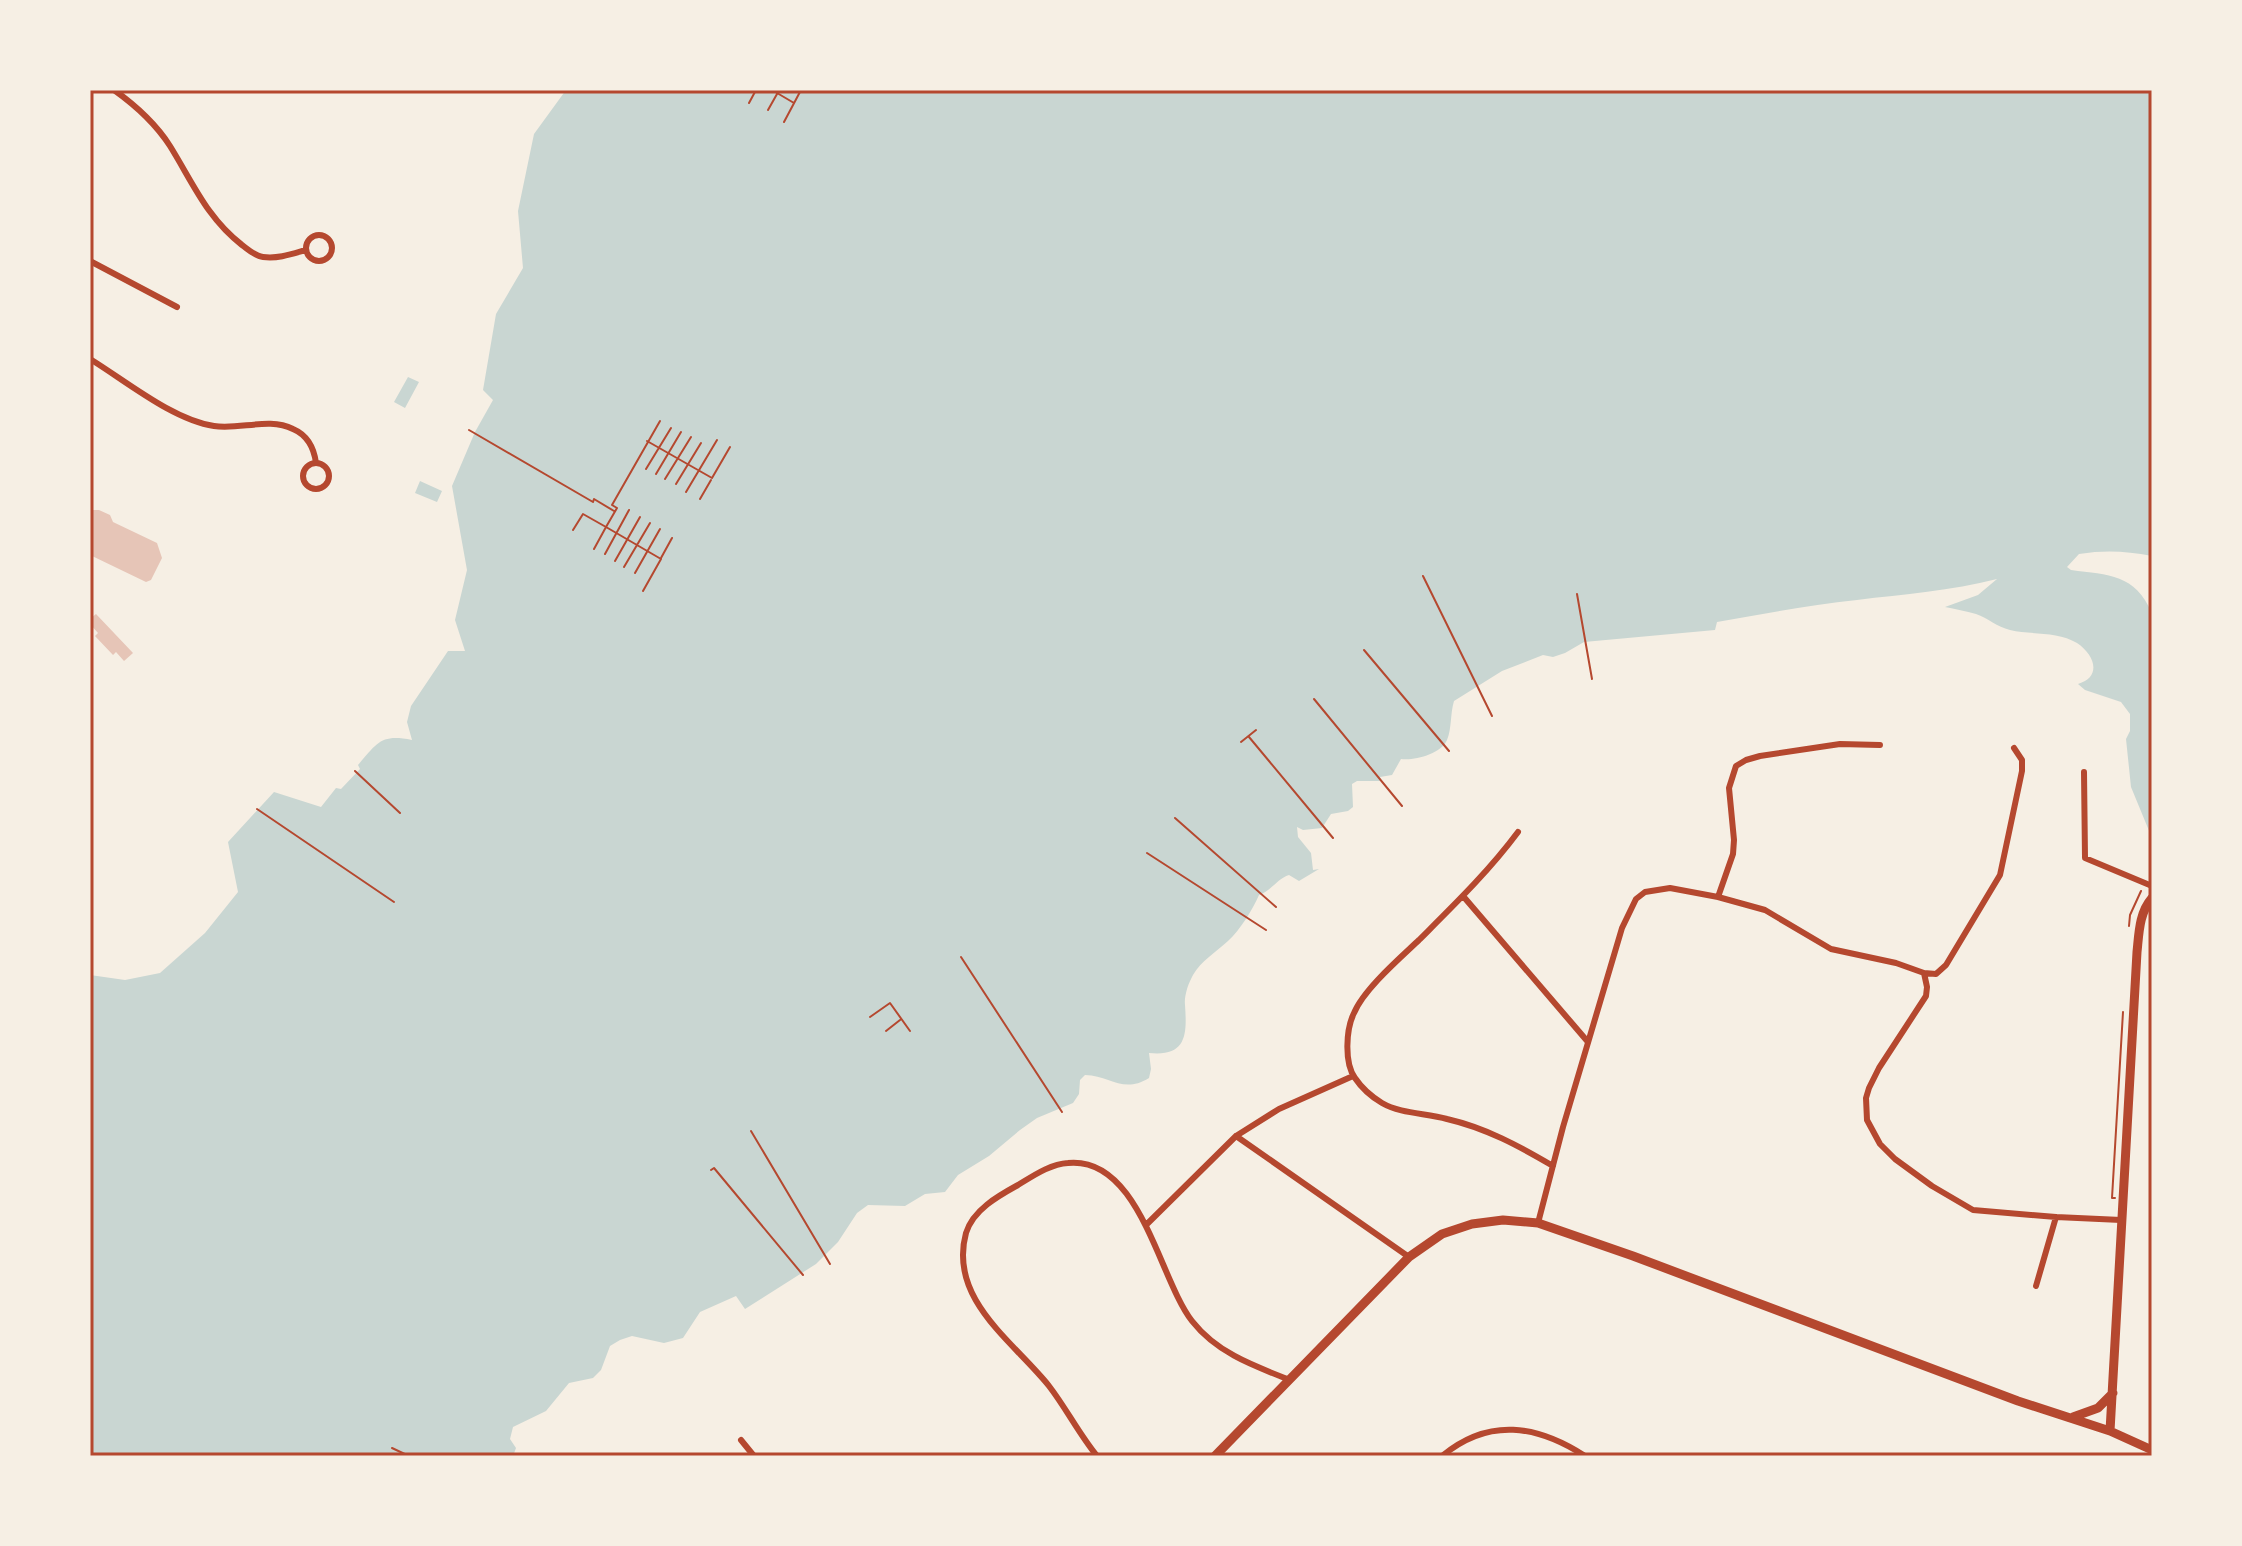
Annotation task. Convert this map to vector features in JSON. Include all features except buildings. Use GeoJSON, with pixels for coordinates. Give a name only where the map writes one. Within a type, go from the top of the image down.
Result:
{"type":"FeatureCollection","features":[{"type":"Feature","properties":{"kind":"main road"},"geometry":{"type":"LineString","coordinates":[[2110,1431],[2137,952],[2140,922],[2152,898]]}},
{"type":"Feature","properties":{"kind":"main road"},"geometry":{"type":"LineString","coordinates":[[1215,1456],[1409,1257],[1442,1234],[1472,1224],[1503,1220],[1538,1223],[1633,1256],[2018,1401],[2110,1431],[2152,1450]]}},
{"type":"Feature","properties":{"kind":"main road"},"geometry":{"type":"LineString","coordinates":[[2072,1417],[2098,1408],[2113,1393]]}},
{"type":"Feature","properties":{"kind":"street"},"geometry":{"type":"LineString","coordinates":[[114,90],[155,126],[209,213],[228,234],[262,257],[289,256],[306,250]]}},
{"type":"Feature","properties":{"kind":"street"},"geometry":{"type":"LineString","coordinates":[[319,235],[327,237],[332,245],[331,254],[322,261],[309,258],[306,250],[310,238],[319,235]]}},
{"type":"Feature","properties":{"kind":"street"},"geometry":{"type":"LineString","coordinates":[[90,261],[177,307]]}},
{"type":"Feature","properties":{"kind":"street"},"geometry":{"type":"LineString","coordinates":[[90,359],[181,415],[201,423],[217,427],[280,425],[294,429],[309,440],[316,463],[327,468],[330,477],[327,485],[315,490],[304,482],[303,473],[308,466],[316,463]]}},
{"type":"Feature","properties":{"kind":"street"},"geometry":{"type":"LineString","coordinates":[[1718,897],[1733,854],[1729,788],[1736,766],[1760,756],[1840,744],[1880,745]]}},
{"type":"Feature","properties":{"kind":"street"},"geometry":{"type":"LineString","coordinates":[[1538,1223],[1622,928],[1636,899],[1658,888],[1718,897],[1765,910],[1831,949],[1936,974],[1946,965],[2000,875],[2022,771],[2022,760],[2014,748]]}},
{"type":"Feature","properties":{"kind":"street"},"geometry":{"type":"LineString","coordinates":[[2084,772],[2085,858],[2152,886]]}},
{"type":"Feature","properties":{"kind":"street"},"geometry":{"type":"LineString","coordinates":[[1518,832],[1463,896],[1390,968],[1356,1008],[1348,1035],[1353,1076],[1370,1094],[1395,1109],[1445,1118],[1482,1129],[1553,1166]]}},
{"type":"Feature","properties":{"kind":"street"},"geometry":{"type":"LineString","coordinates":[[1463,896],[1588,1042]]}},
{"type":"Feature","properties":{"kind":"street"},"geometry":{"type":"LineString","coordinates":[[1924,973],[1926,996],[1869,1088],[1866,1110],[1872,1132],[1895,1159],[1963,1206],[1985,1213],[2121,1220]]}},
{"type":"Feature","properties":{"kind":"street"},"geometry":{"type":"LineString","coordinates":[[1146,1225],[1236,1136],[1279,1109],[1353,1076]]}},
{"type":"Feature","properties":{"kind":"street"},"geometry":{"type":"LineString","coordinates":[[1236,1136],[1409,1257]]}},
{"type":"Feature","properties":{"kind":"street"},"geometry":{"type":"LineString","coordinates":[[1097,1456],[1052,1389],[984,1314],[968,1285],[963,1265],[963,1245],[968,1227],[981,1210],[1020,1183],[1052,1167],[1065,1163],[1087,1164],[1109,1176],[1131,1200],[1146,1225],[1180,1304],[1194,1323],[1231,1354],[1290,1380]]}},
{"type":"Feature","properties":{"kind":"street"},"geometry":{"type":"LineString","coordinates":[[2036,1286],[2056,1217]]}},
{"type":"Feature","properties":{"kind":"street"},"geometry":{"type":"LineString","coordinates":[[1442,1456],[1488,1431],[1506,1429],[1543,1434],[1585,1456]]}},
{"type":"Feature","properties":{"kind":"street"},"geometry":{"type":"LineString","coordinates":[[741,1440],[754,1456]]}},
{"type":"Feature","properties":{"kind":"path"},"geometry":{"type":"LineString","coordinates":[[749,103],[756,90]]}},
{"type":"Feature","properties":{"kind":"path"},"geometry":{"type":"LineString","coordinates":[[772,90],[794,103]]}},
{"type":"Feature","properties":{"kind":"path"},"geometry":{"type":"LineString","coordinates":[[784,122],[801,90]]}},
{"type":"Feature","properties":{"kind":"path"},"geometry":{"type":"LineString","coordinates":[[768,110],[777,93]]}},
{"type":"Feature","properties":{"kind":"path"},"geometry":{"type":"LineString","coordinates":[[594,549],[617,508],[612,505],[660,421]]}},
{"type":"Feature","properties":{"kind":"path"},"geometry":{"type":"LineString","coordinates":[[646,469],[671,428]]}},
{"type":"Feature","properties":{"kind":"path"},"geometry":{"type":"LineString","coordinates":[[469,430],[593,502],[594,499],[615,511]]}},
{"type":"Feature","properties":{"kind":"path"},"geometry":{"type":"LineString","coordinates":[[656,474],[681,432]]}},
{"type":"Feature","properties":{"kind":"path"},"geometry":{"type":"LineString","coordinates":[[665,479],[691,437]]}},
{"type":"Feature","properties":{"kind":"path"},"geometry":{"type":"LineString","coordinates":[[686,492],[717,440]]}},
{"type":"Feature","properties":{"kind":"path"},"geometry":{"type":"LineString","coordinates":[[647,441],[712,478]]}},
{"type":"Feature","properties":{"kind":"path"},"geometry":{"type":"LineString","coordinates":[[676,484],[701,443]]}},
{"type":"Feature","properties":{"kind":"path"},"geometry":{"type":"LineString","coordinates":[[700,499],[730,447]]}},
{"type":"Feature","properties":{"kind":"path"},"geometry":{"type":"LineString","coordinates":[[605,554],[629,510]]}},
{"type":"Feature","properties":{"kind":"path"},"geometry":{"type":"LineString","coordinates":[[573,530],[583,514],[661,559]]}},
{"type":"Feature","properties":{"kind":"path"},"geometry":{"type":"LineString","coordinates":[[615,561],[640,517]]}},
{"type":"Feature","properties":{"kind":"path"},"geometry":{"type":"LineString","coordinates":[[624,567],[650,523]]}},
{"type":"Feature","properties":{"kind":"path"},"geometry":{"type":"LineString","coordinates":[[635,573],[660,529]]}},
{"type":"Feature","properties":{"kind":"path"},"geometry":{"type":"LineString","coordinates":[[643,591],[672,538]]}},
{"type":"Feature","properties":{"kind":"path"},"geometry":{"type":"LineString","coordinates":[[1423,576],[1492,716]]}},
{"type":"Feature","properties":{"kind":"path"},"geometry":{"type":"LineString","coordinates":[[1577,594],[1592,679]]}},
{"type":"Feature","properties":{"kind":"path"},"geometry":{"type":"LineString","coordinates":[[1364,650],[1449,751]]}},
{"type":"Feature","properties":{"kind":"path"},"geometry":{"type":"LineString","coordinates":[[1314,699],[1402,806]]}},
{"type":"Feature","properties":{"kind":"path"},"geometry":{"type":"LineString","coordinates":[[1241,742],[1256,730]]}},
{"type":"Feature","properties":{"kind":"path"},"geometry":{"type":"LineString","coordinates":[[1249,737],[1333,838]]}},
{"type":"Feature","properties":{"kind":"path"},"geometry":{"type":"LineString","coordinates":[[355,771],[400,813]]}},
{"type":"Feature","properties":{"kind":"path"},"geometry":{"type":"LineString","coordinates":[[257,809],[394,902]]}},
{"type":"Feature","properties":{"kind":"path"},"geometry":{"type":"LineString","coordinates":[[1175,818],[1276,907]]}},
{"type":"Feature","properties":{"kind":"path"},"geometry":{"type":"LineString","coordinates":[[1147,853],[1266,930]]}},
{"type":"Feature","properties":{"kind":"path"},"geometry":{"type":"LineString","coordinates":[[961,957],[1062,1112]]}},
{"type":"Feature","properties":{"kind":"path"},"geometry":{"type":"LineString","coordinates":[[870,1017],[890,1003],[910,1031]]}},
{"type":"Feature","properties":{"kind":"path"},"geometry":{"type":"LineString","coordinates":[[886,1031],[901,1019]]}},
{"type":"Feature","properties":{"kind":"path"},"geometry":{"type":"LineString","coordinates":[[751,1131],[830,1264]]}},
{"type":"Feature","properties":{"kind":"path"},"geometry":{"type":"LineString","coordinates":[[711,1170],[714,1168],[803,1275]]}},
{"type":"Feature","properties":{"kind":"path"},"geometry":{"type":"LineString","coordinates":[[392,1448],[409,1456]]}},
{"type":"Feature","properties":{"kind":"shaded area"},"geometry":{"type":"Polygon","coordinates":[[[566,90],[2152,90],[2152,556],[2116,552],[2079,554],[2067,567],[2109,576],[2129,584],[2138,591],[2152,613],[2152,838],[2131,787],[2126,739],[2130,731],[2130,714],[2121,702],[2085,690],[2078,684],[2086,681],[2093,671],[2088,653],[2070,639],[2010,630],[1976,614],[1945,607],[1978,595],[1997,579],[1717,622],[1715,630],[1584,642],[1565,653],[1553,657],[1543,655],[1502,671],[1454,701],[1449,735],[1444,745],[1420,758],[1401,759],[1392,775],[1380,777],[1381,781],[1357,781],[1352,784],[1353,807],[1331,814],[1322,828],[1303,830],[1297,827],[1298,837],[1311,853],[1313,870],[1319,869],[1299,881],[1289,875],[1259,895],[1237,931],[1196,970],[1186,994],[1186,1025],[1182,1041],[1171,1051],[1149,1053],[1149,1078],[1140,1083],[1124,1084],[1085,1075],[1080,1080],[1079,1094],[1073,1103],[1037,1118],[989,1156],[958,1175],[945,1192],[925,1194],[905,1206],[868,1205],[857,1213],[838,1242],[816,1264],[745,1309],[736,1296],[700,1312],[683,1338],[664,1343],[632,1336],[620,1340],[610,1346],[601,1370],[593,1378],[569,1383],[546,1411],[513,1427],[510,1439],[516,1448],[513,1456],[90,1456],[90,975],[125,980],[160,973],[205,933],[238,892],[228,842],[274,792],[321,807],[336,788],[341,789],[360,769],[358,765],[376,745],[393,738],[412,740],[407,722],[411,706],[448,651],[465,651],[455,620],[467,570],[452,486],[475,432],[493,400],[483,390],[496,314],[523,268],[518,211],[534,134],[566,90]]]}},
{"type":"Feature","properties":{"kind":"shaded area"},"geometry":{"type":"Polygon","coordinates":[[[408,377],[419,382],[405,408],[394,402],[408,377]]]}},
{"type":"Feature","properties":{"kind":"shaded area"},"geometry":{"type":"Polygon","coordinates":[[[420,481],[442,491],[437,502],[415,493],[420,481]]]}}]}
